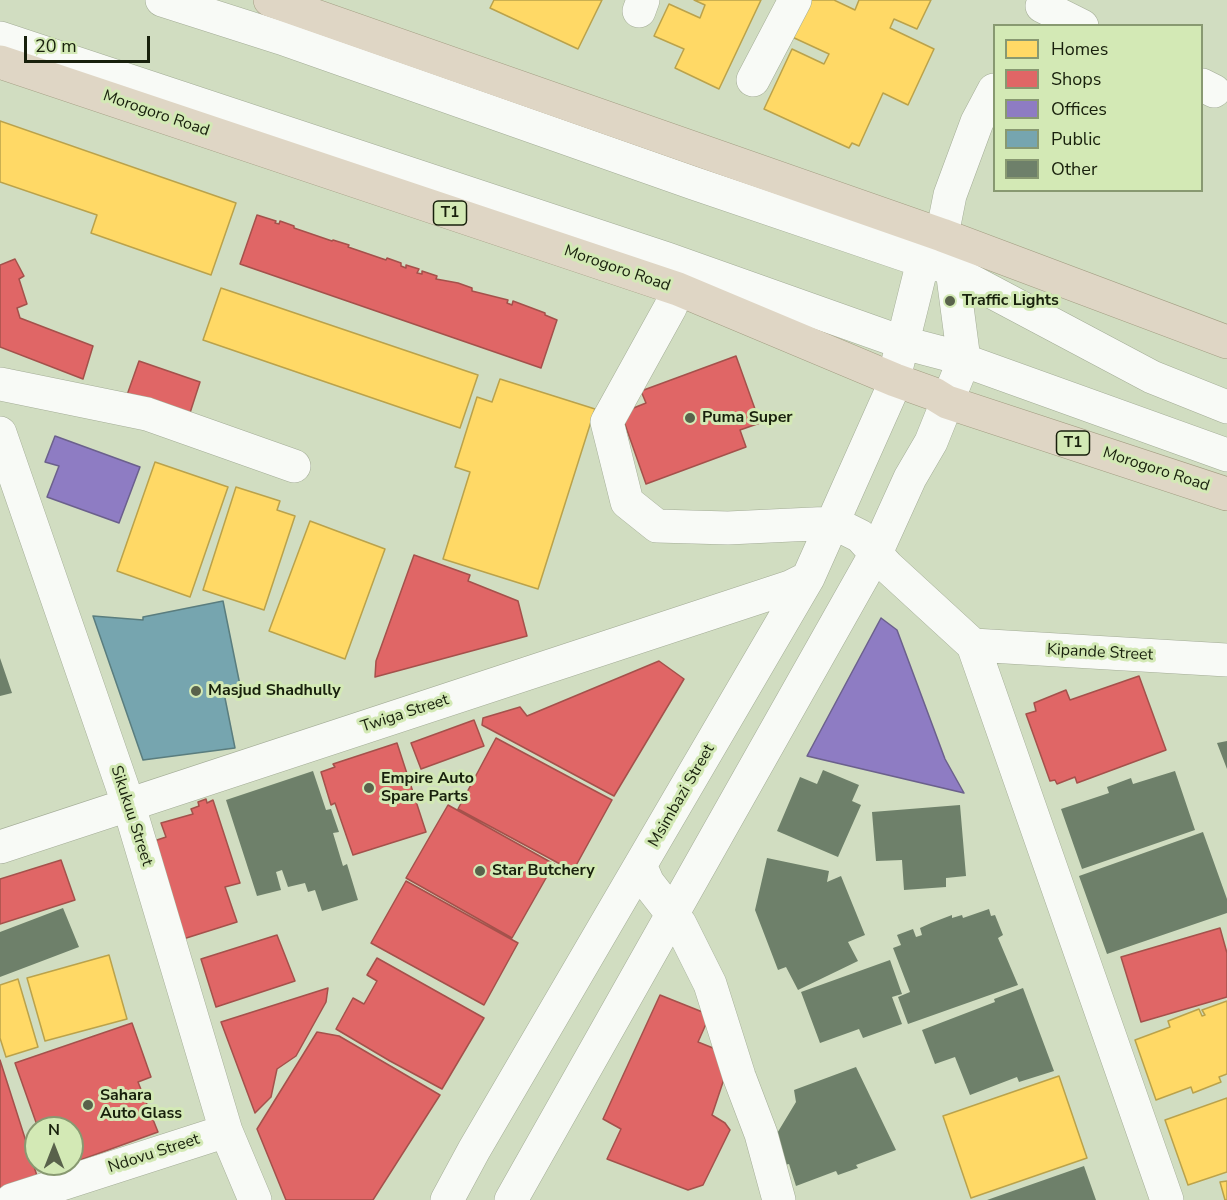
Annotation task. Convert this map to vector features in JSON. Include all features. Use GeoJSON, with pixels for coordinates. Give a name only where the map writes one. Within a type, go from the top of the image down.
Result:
{"type":"FeatureCollection","features":[{"type":"Feature","properties":{"kind":"highway"},"geometry":{"type":"LineString","coordinates":[[270,0],[939,255],[1227,342]]}},
{"type":"Feature","properties":{"kind":"highway","name":"Morogoro Road"},"geometry":{"type":"LineString","coordinates":[[0,62],[678,289],[920,390],[1227,494]]}},
{"type":"Feature","properties":{"kind":"street"},"geometry":{"type":"LineString","coordinates":[[162,0],[939,255],[1152,377],[1227,407]]}},
{"type":"Feature","properties":{"kind":"street"},"geometry":{"type":"LineString","coordinates":[[753,80],[795,0]]}},
{"type":"Feature","properties":{"kind":"street"},"geometry":{"type":"LineString","coordinates":[[1039,10],[1077,24]]}},
{"type":"Feature","properties":{"kind":"street","name":"Morogoro Road"},"geometry":{"type":"LineString","coordinates":[[0,38],[667,259],[910,344],[955,357],[1227,455]]}},
{"type":"Feature","properties":{"kind":"street"},"geometry":{"type":"LineString","coordinates":[[920,390],[910,344],[939,255],[950,195],[977,122],[993,92]]}},
{"type":"Feature","properties":{"kind":"street"},"geometry":{"type":"LineString","coordinates":[[920,390],[955,357],[947,343],[937,298],[939,255]]}},
{"type":"Feature","properties":{"kind":"street"},"geometry":{"type":"LineString","coordinates":[[678,289],[670,308],[607,422],[627,502],[657,526],[854,535],[973,645],[1167,1200]]}},
{"type":"Feature","properties":{"kind":"street"},"geometry":{"type":"LineString","coordinates":[[0,384],[147,414],[294,466]]}},
{"type":"Feature","properties":{"kind":"street","name":"Msimbazi Street"},"geometry":{"type":"LineString","coordinates":[[447,1200],[474,1150],[654,890],[854,535],[890,394],[920,390],[931,442],[910,478],[854,535],[808,578],[654,890],[510,1200]]}},
{"type":"Feature","properties":{"kind":"street","name":"Sikukuu Street"},"geometry":{"type":"LineString","coordinates":[[0,433],[10,495],[129,806],[226,1131],[255,1200]]}},
{"type":"Feature","properties":{"kind":"street","name":"Twiga Street"},"geometry":{"type":"LineString","coordinates":[[0,847],[790,587],[808,578]]}},
{"type":"Feature","properties":{"kind":"street","name":"Kipande Street"},"geometry":{"type":"LineString","coordinates":[[973,645],[1227,660]]}},
{"type":"Feature","properties":{"kind":"street"},"geometry":{"type":"LineString","coordinates":[[463,1200],[503,1125],[654,890]]}},
{"type":"Feature","properties":{"kind":"street"},"geometry":{"type":"LineString","coordinates":[[489,1200],[573,1056],[654,890]]}},
{"type":"Feature","properties":{"kind":"street"},"geometry":{"type":"LineString","coordinates":[[654,890],[680,924],[710,984],[761,1134],[778,1200]]}},
{"type":"Feature","properties":{"kind":"street","name":"Ndovu Street"},"geometry":{"type":"LineString","coordinates":[[12,1200],[226,1131]]}},
{"type":"Feature","properties":{"kind":"building: Homes"},"geometry":{"type":"Polygon","coordinates":[[[494,0],[602,0],[578,49],[490,8],[494,0]]]}},
{"type":"Feature","properties":{"kind":"building: Homes"},"geometry":{"type":"Polygon","coordinates":[[[694,0],[761,0],[719,89],[675,68],[684,49],[654,36],[669,4],[700,18],[705,5],[694,0]]]}},
{"type":"Feature","properties":{"kind":"building: Homes"},"geometry":{"type":"Polygon","coordinates":[[[807,0],[834,0],[855,10],[859,0],[931,0],[917,29],[894,19],[890,28],[934,49],[908,105],[883,93],[859,146],[852,143],[849,148],[764,109],[792,49],[824,64],[829,54],[790,36],[807,0]]]}},
{"type":"Feature","properties":{"kind":"building: Homes"},"geometry":{"type":"Polygon","coordinates":[[[0,121],[236,203],[211,275],[91,233],[97,215],[0,182],[0,121]]]}},
{"type":"Feature","properties":{"kind":"building: Homes"},"geometry":{"type":"Polygon","coordinates":[[[221,288],[478,375],[460,428],[203,340],[221,288]]]}},
{"type":"Feature","properties":{"kind":"building: Homes"},"geometry":{"type":"Polygon","coordinates":[[[500,379],[595,409],[538,589],[443,559],[470,472],[455,467],[477,397],[492,402],[500,379]]]}},
{"type":"Feature","properties":{"kind":"building: Homes"},"geometry":{"type":"Polygon","coordinates":[[[155,462],[228,487],[190,597],[117,571],[155,462]]]}},
{"type":"Feature","properties":{"kind":"building: Homes"},"geometry":{"type":"Polygon","coordinates":[[[236,487],[280,501],[277,510],[295,516],[264,610],[203,590],[236,487]]]}},
{"type":"Feature","properties":{"kind":"building: Homes"},"geometry":{"type":"Polygon","coordinates":[[[310,521],[385,549],[345,659],[269,631],[310,521]]]}},
{"type":"Feature","properties":{"kind":"building: Homes"},"geometry":{"type":"Polygon","coordinates":[[[109,955],[127,1019],[45,1041],[27,978],[109,955]]]}},
{"type":"Feature","properties":{"kind":"building: Homes"},"geometry":{"type":"Polygon","coordinates":[[[18,979],[38,1047],[6,1057],[0,1038],[0,985],[18,979]]]}},
{"type":"Feature","properties":{"kind":"building: Homes"},"geometry":{"type":"Polygon","coordinates":[[[1227,1001],[1227,1074],[1219,1077],[1221,1082],[1193,1093],[1191,1087],[1156,1100],[1135,1040],[1170,1027],[1168,1021],[1199,1009],[1202,1016],[1205,1015],[1202,1010],[1227,1001]]]}},
{"type":"Feature","properties":{"kind":"building: Homes"},"geometry":{"type":"Polygon","coordinates":[[[1059,1076],[1087,1158],[971,1198],[943,1116],[1059,1076]]]}},
{"type":"Feature","properties":{"kind":"building: Homes"},"geometry":{"type":"Polygon","coordinates":[[[1227,1098],[1227,1172],[1188,1185],[1165,1120],[1227,1098]]]}},
{"type":"Feature","properties":{"kind":"building: Homes"},"geometry":{"type":"Polygon","coordinates":[[[1227,1181],[1227,1200],[1225,1200],[1220,1182],[1227,1181]]]}},
{"type":"Feature","properties":{"kind":"building: Shops"},"geometry":{"type":"Polygon","coordinates":[[[257,215],[276,221],[275,223],[279,224],[280,221],[294,228],[349,245],[348,247],[386,260],[387,258],[401,263],[401,266],[406,268],[406,265],[419,269],[417,273],[422,274],[422,271],[437,276],[436,279],[458,283],[472,288],[472,291],[508,300],[507,303],[512,305],[513,301],[545,313],[557,320],[541,368],[240,264],[257,215]]]}},
{"type":"Feature","properties":{"kind":"building: Shops"},"geometry":{"type":"Polygon","coordinates":[[[15,259],[24,276],[19,279],[27,304],[17,308],[20,318],[93,346],[83,379],[0,347],[0,265],[15,259]]]}},
{"type":"Feature","properties":{"kind":"building: Shops","name":"Puma Super"},"geometry":{"type":"Polygon","coordinates":[[[736,356],[760,423],[740,430],[746,447],[646,484],[621,413],[646,403],[641,391],[736,356]]]}},
{"type":"Feature","properties":{"kind":"building: Shops"},"geometry":{"type":"Polygon","coordinates":[[[139,361],[200,382],[189,416],[127,395],[139,361]]]}},
{"type":"Feature","properties":{"kind":"building: Shops"},"geometry":{"type":"Polygon","coordinates":[[[414,555],[470,575],[468,581],[518,601],[527,636],[375,677],[376,661],[414,555]]]}},
{"type":"Feature","properties":{"kind":"building: Shops"},"geometry":{"type":"Polygon","coordinates":[[[659,661],[684,679],[614,796],[482,725],[483,718],[520,707],[527,716],[659,661]]]}},
{"type":"Feature","properties":{"kind":"building: Shops"},"geometry":{"type":"Polygon","coordinates":[[[1139,676],[1166,750],[1077,783],[1075,777],[1057,784],[1055,780],[1050,781],[1026,714],[1036,711],[1034,703],[1066,690],[1070,700],[1139,676]]]}},
{"type":"Feature","properties":{"kind":"building: Shops"},"geometry":{"type":"Polygon","coordinates":[[[474,720],[484,746],[421,769],[411,743],[474,720]]]}},
{"type":"Feature","properties":{"kind":"building: Shops"},"geometry":{"type":"Polygon","coordinates":[[[496,738],[612,800],[573,871],[458,809],[496,738]]]}},
{"type":"Feature","properties":{"kind":"building: Shops","name":"Empire Auto Spare Parts"},"geometry":{"type":"Polygon","coordinates":[[[397,743],[426,832],[353,855],[335,803],[331,805],[321,772],[335,767],[333,764],[397,743]]]}},
{"type":"Feature","properties":{"kind":"building: Shops"},"geometry":{"type":"Polygon","coordinates":[[[206,799],[207,803],[213,800],[240,883],[225,887],[237,922],[180,940],[148,843],[166,837],[161,823],[193,814],[191,809],[199,806],[198,802],[206,799]]]}},
{"type":"Feature","properties":{"kind":"building: Shops","name":"Star Butchery"},"geometry":{"type":"Polygon","coordinates":[[[448,805],[554,864],[512,938],[406,878],[448,805]]]}},
{"type":"Feature","properties":{"kind":"building: Shops"},"geometry":{"type":"Polygon","coordinates":[[[61,860],[75,900],[0,924],[0,879],[61,860]]]}},
{"type":"Feature","properties":{"kind":"building: Shops"},"geometry":{"type":"Polygon","coordinates":[[[406,881],[518,943],[484,1005],[371,943],[406,881]]]}},
{"type":"Feature","properties":{"kind":"building: Shops"},"geometry":{"type":"Polygon","coordinates":[[[1220,928],[1227,953],[1227,997],[1141,1022],[1121,957],[1220,928]]]}},
{"type":"Feature","properties":{"kind":"building: Shops"},"geometry":{"type":"Polygon","coordinates":[[[277,935],[295,981],[216,1007],[201,959],[277,935]]]}},
{"type":"Feature","properties":{"kind":"building: Shops"},"geometry":{"type":"Polygon","coordinates":[[[377,958],[484,1018],[442,1089],[336,1029],[353,998],[364,1004],[377,981],[367,975],[377,958]]]}},
{"type":"Feature","properties":{"kind":"building: Shops"},"geometry":{"type":"Polygon","coordinates":[[[328,988],[326,1002],[296,1056],[277,1069],[271,1097],[255,1113],[221,1022],[328,988]]]}},
{"type":"Feature","properties":{"kind":"building: Shops"},"geometry":{"type":"Polygon","coordinates":[[[660,995],[710,1015],[698,1042],[723,1052],[727,1070],[712,1115],[725,1123],[730,1130],[703,1185],[688,1190],[607,1159],[621,1129],[603,1119],[660,995]]]}},
{"type":"Feature","properties":{"kind":"building: Shops","name":"Sahara Auto Glass"},"geometry":{"type":"Polygon","coordinates":[[[132,1023],[151,1077],[138,1082],[158,1132],[84,1159],[84,1116],[34,1116],[15,1063],[132,1023]]]}},
{"type":"Feature","properties":{"kind":"building: Shops"},"geometry":{"type":"Polygon","coordinates":[[[317,1032],[339,1036],[440,1095],[373,1200],[286,1200],[257,1129],[317,1032]]]}},
{"type":"Feature","properties":{"kind":"building: Shops"},"geometry":{"type":"Polygon","coordinates":[[[0,1060],[24,1135],[24,1176],[37,1176],[38,1179],[0,1191],[0,1060]]]}},
{"type":"Feature","properties":{"kind":"building: Offices"},"geometry":{"type":"Polygon","coordinates":[[[55,436],[140,467],[119,523],[47,497],[59,466],[45,462],[55,436]]]}},
{"type":"Feature","properties":{"kind":"building: Offices"},"geometry":{"type":"Polygon","coordinates":[[[881,618],[897,630],[945,759],[964,793],[807,756],[881,618]]]}},
{"type":"Feature","properties":{"kind":"building: Public","name":"Masjud Shadhully"},"geometry":{"type":"Polygon","coordinates":[[[223,601],[241,690],[224,693],[235,748],[143,760],[93,616],[143,620],[143,617],[223,601]]]}},
{"type":"Feature","properties":{"kind":"building: Other"},"geometry":{"type":"Polygon","coordinates":[[[0,658],[12,693],[0,696],[0,658]]]}},
{"type":"Feature","properties":{"kind":"building: Other"},"geometry":{"type":"Polygon","coordinates":[[[1227,741],[1227,769],[1217,743],[1227,741]]]}},
{"type":"Feature","properties":{"kind":"building: Other"},"geometry":{"type":"Polygon","coordinates":[[[823,770],[859,785],[852,801],[861,805],[838,857],[777,831],[800,777],[817,784],[823,770]]]}},
{"type":"Feature","properties":{"kind":"building: Other"},"geometry":{"type":"Polygon","coordinates":[[[313,771],[326,810],[331,809],[339,832],[333,833],[343,866],[347,864],[358,900],[322,911],[315,890],[308,892],[305,883],[288,887],[282,870],[276,872],[281,890],[257,896],[226,800],[313,771]]]}},
{"type":"Feature","properties":{"kind":"building: Other"},"geometry":{"type":"Polygon","coordinates":[[[1175,771],[1195,830],[1082,869],[1061,809],[1109,793],[1107,787],[1131,778],[1133,784],[1175,771]]]}},
{"type":"Feature","properties":{"kind":"building: Other"},"geometry":{"type":"Polygon","coordinates":[[[960,805],[966,876],[946,878],[946,887],[904,890],[902,860],[876,861],[872,812],[960,805]]]}},
{"type":"Feature","properties":{"kind":"building: Other"},"geometry":{"type":"Polygon","coordinates":[[[1203,832],[1227,899],[1227,913],[1107,954],[1079,876],[1203,832]]]}},
{"type":"Feature","properties":{"kind":"building: Other"},"geometry":{"type":"Polygon","coordinates":[[[767,858],[829,871],[827,882],[841,876],[865,935],[848,942],[858,961],[798,990],[786,967],[778,970],[755,910],[767,858]]]}},
{"type":"Feature","properties":{"kind":"building: Other"},"geometry":{"type":"Polygon","coordinates":[[[63,908],[79,947],[0,977],[0,932],[63,908]]]}},
{"type":"Feature","properties":{"kind":"building: Other"},"geometry":{"type":"Polygon","coordinates":[[[989,909],[991,916],[995,915],[1003,935],[998,938],[1018,985],[908,1024],[898,997],[910,992],[893,948],[901,945],[897,935],[913,929],[916,937],[922,935],[920,928],[931,923],[952,915],[952,918],[962,915],[963,918],[989,909]]]}},
{"type":"Feature","properties":{"kind":"building: Other"},"geometry":{"type":"Polygon","coordinates":[[[890,960],[902,994],[892,997],[902,1024],[863,1038],[859,1029],[820,1043],[801,992],[890,960]]]}},
{"type":"Feature","properties":{"kind":"building: Other"},"geometry":{"type":"Polygon","coordinates":[[[1023,988],[1054,1071],[1019,1082],[1017,1077],[970,1095],[955,1057],[935,1064],[922,1030],[995,1002],[994,999],[1023,988]]]}},
{"type":"Feature","properties":{"kind":"building: Other"},"geometry":{"type":"Polygon","coordinates":[[[856,1067],[896,1150],[856,1165],[858,1168],[838,1175],[836,1171],[796,1186],[789,1164],[781,1166],[776,1135],[796,1102],[794,1090],[856,1067]]]}},
{"type":"Feature","properties":{"kind":"building: Other"},"geometry":{"type":"Polygon","coordinates":[[[1084,1166],[1096,1200],[987,1200],[1084,1166]]]}},
{"type":"Feature","properties":{"kind":"place","name":"Traffic Lights"},"geometry":{"type":"Point","coordinates":[950,301]}},
{"type":"Feature","properties":{"kind":"place","name":"Puma Super"},"geometry":{"type":"Point","coordinates":[690,418]}},
{"type":"Feature","properties":{"kind":"place","name":"Masjud Shadhully"},"geometry":{"type":"Point","coordinates":[196,691]}},
{"type":"Feature","properties":{"kind":"place","name":"Empire Auto Spare Parts"},"geometry":{"type":"Point","coordinates":[369,788]}},
{"type":"Feature","properties":{"kind":"place","name":"Star Butchery"},"geometry":{"type":"Point","coordinates":[480,871]}},
{"type":"Feature","properties":{"kind":"place","name":"Sahara Auto Glass"},"geometry":{"type":"Point","coordinates":[88,1105]}}]}
